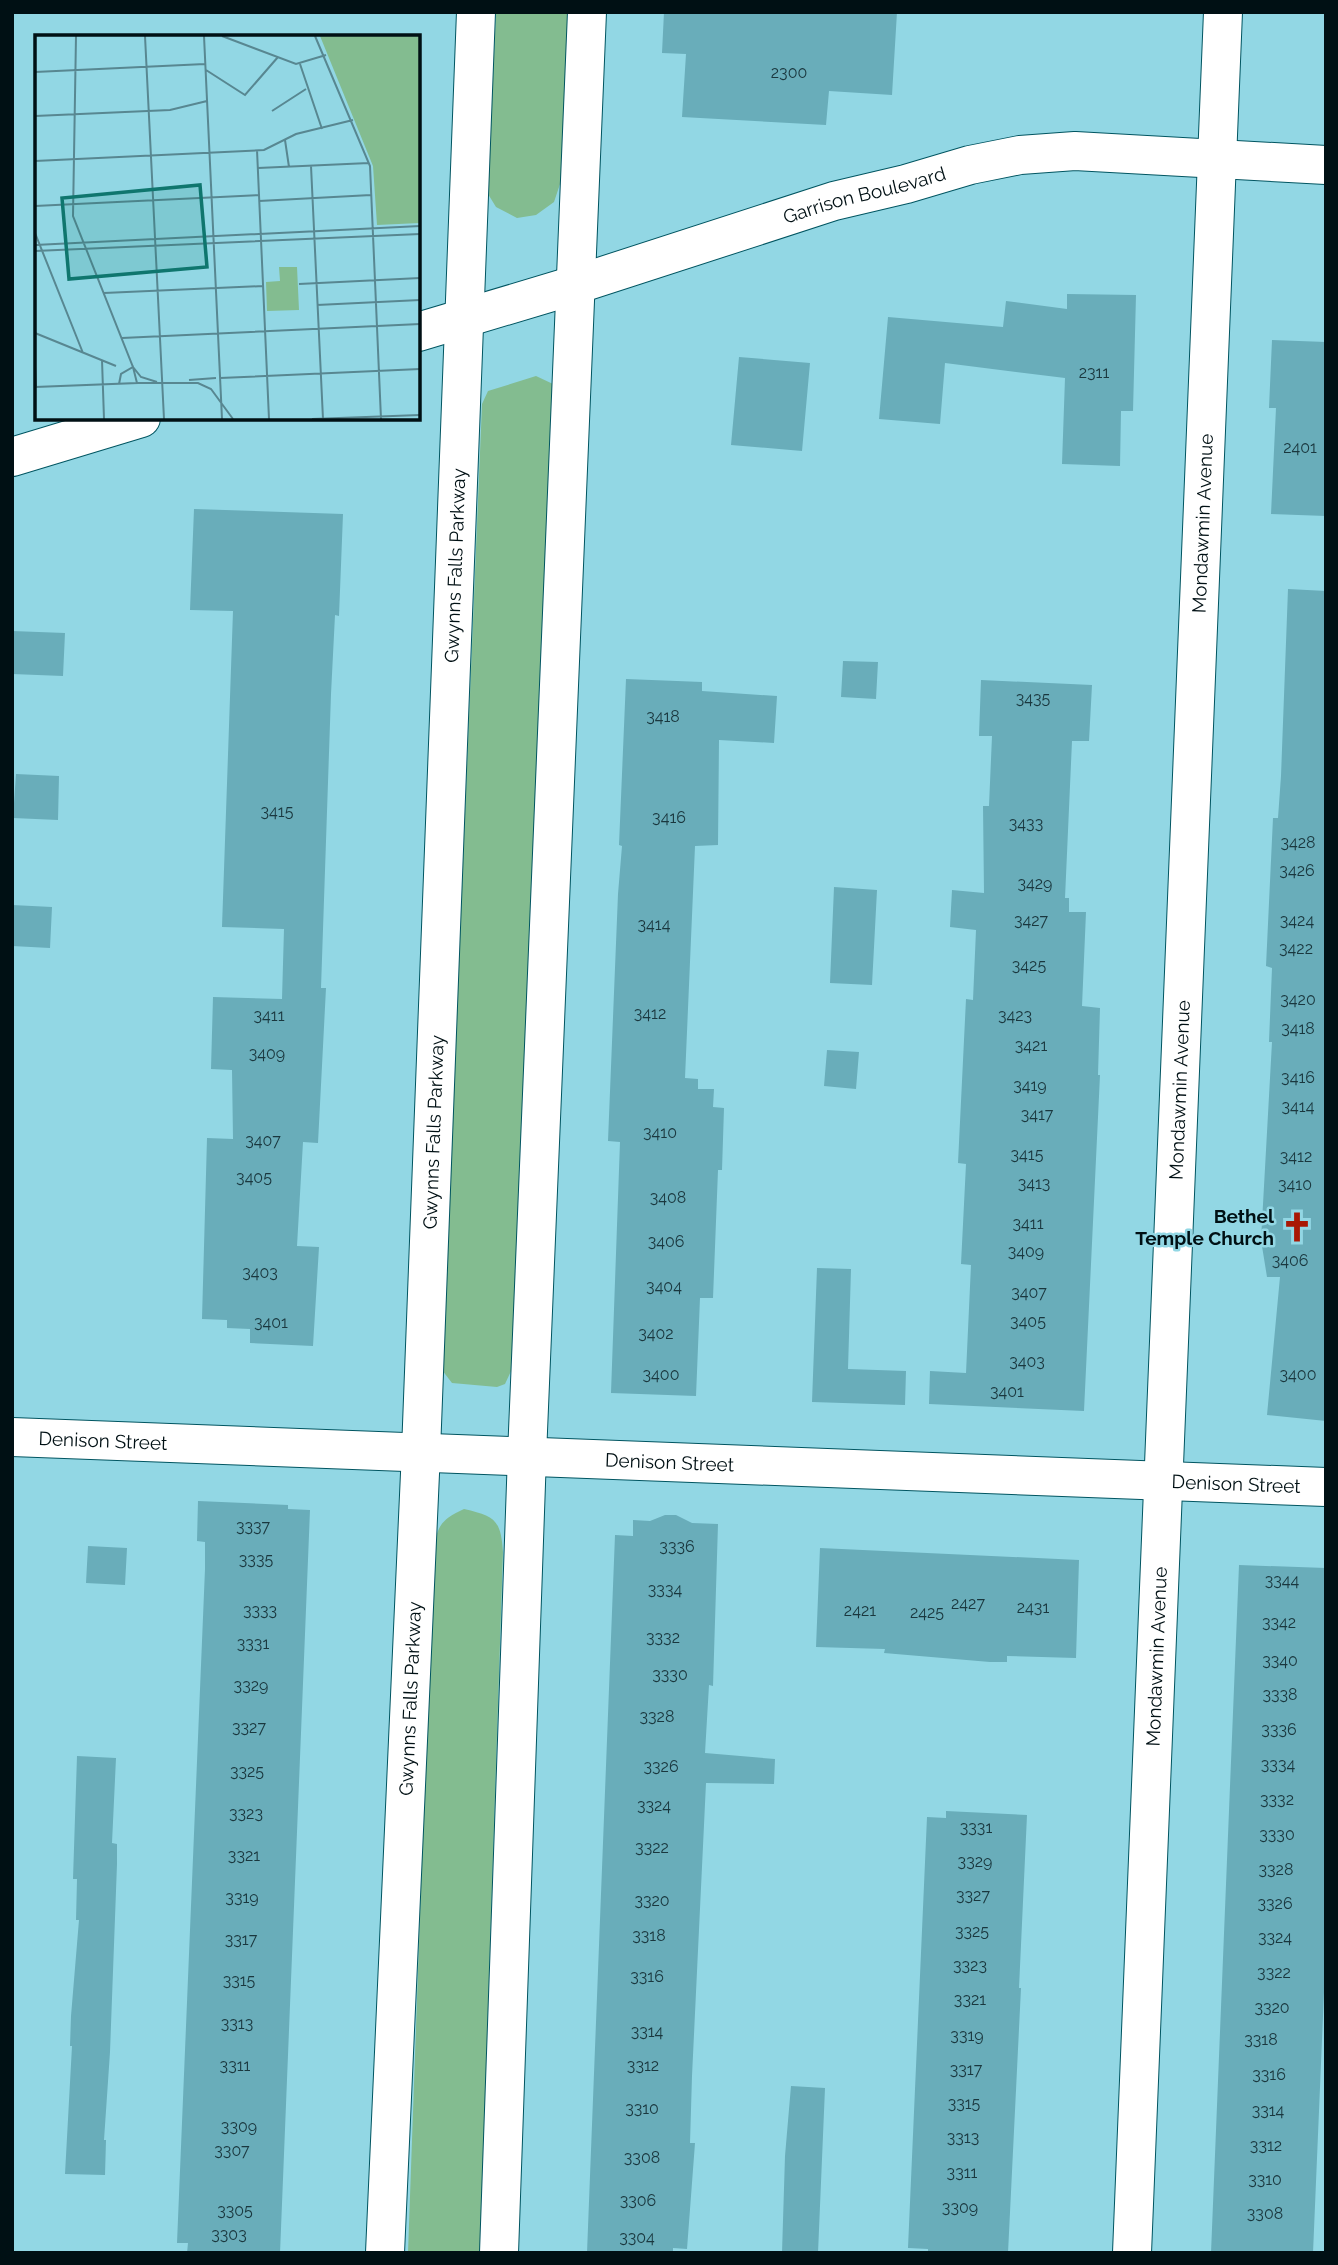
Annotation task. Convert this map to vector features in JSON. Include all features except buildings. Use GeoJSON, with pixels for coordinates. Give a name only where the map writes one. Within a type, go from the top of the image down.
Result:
{"type":"FeatureCollection","features":[{"type":"Feature","properties":{"kind":"main road","name":"Gwynns Falls Parkway"},"geometry":{"type":"LineString","coordinates":[[385,2253],[421,1451],[462,318],[476,12]]}},
{"type":"Feature","properties":{"kind":"main road"},"geometry":{"type":"LineString","coordinates":[[499,2253],[527,1455],[587,12]]}},
{"type":"Feature","properties":{"kind":"main road","name":"Mondawmin Avenue"},"geometry":{"type":"LineString","coordinates":[[1132,2253],[1223,12]]}},
{"type":"Feature","properties":{"kind":"main road","name":"Garrison Boulevard"},"geometry":{"type":"LineString","coordinates":[[420,331],[575,285],[834,201],[970,165],[1020,155],[1075,151],[1326,165]]}},
{"type":"Feature","properties":{"kind":"main road"},"geometry":{"type":"LineString","coordinates":[[12,457],[134,420]]}},
{"type":"Feature","properties":{"kind":"main road","name":"Denison Street"},"geometry":{"type":"LineString","coordinates":[[12,1437],[1326,1486]]}},
{"type":"Feature","properties":{"kind":"green space"},"geometry":{"type":"Polygon","coordinates":[[[496,12],[568,12],[561,181],[554,202],[536,215],[517,218],[496,207],[488,194],[496,12]]]}},
{"type":"Feature","properties":{"kind":"green space"},"geometry":{"type":"Polygon","coordinates":[[[536,376],[553,384],[512,1369],[505,1384],[497,1387],[452,1383],[442,1370],[482,404],[488,391],[536,376]]]}},
{"type":"Feature","properties":{"kind":"green space"},"geometry":{"type":"Polygon","coordinates":[[[464,1509],[494,1521],[500,1532],[503,1552],[480,2253],[408,2253],[433,1548],[442,1524],[450,1516],[464,1509]]]}},
{"type":"Feature","properties":{"kind":"place","name":"Bethel Temple Church"},"geometry":{"type":"Point","coordinates":[1297,1227]}}]}
